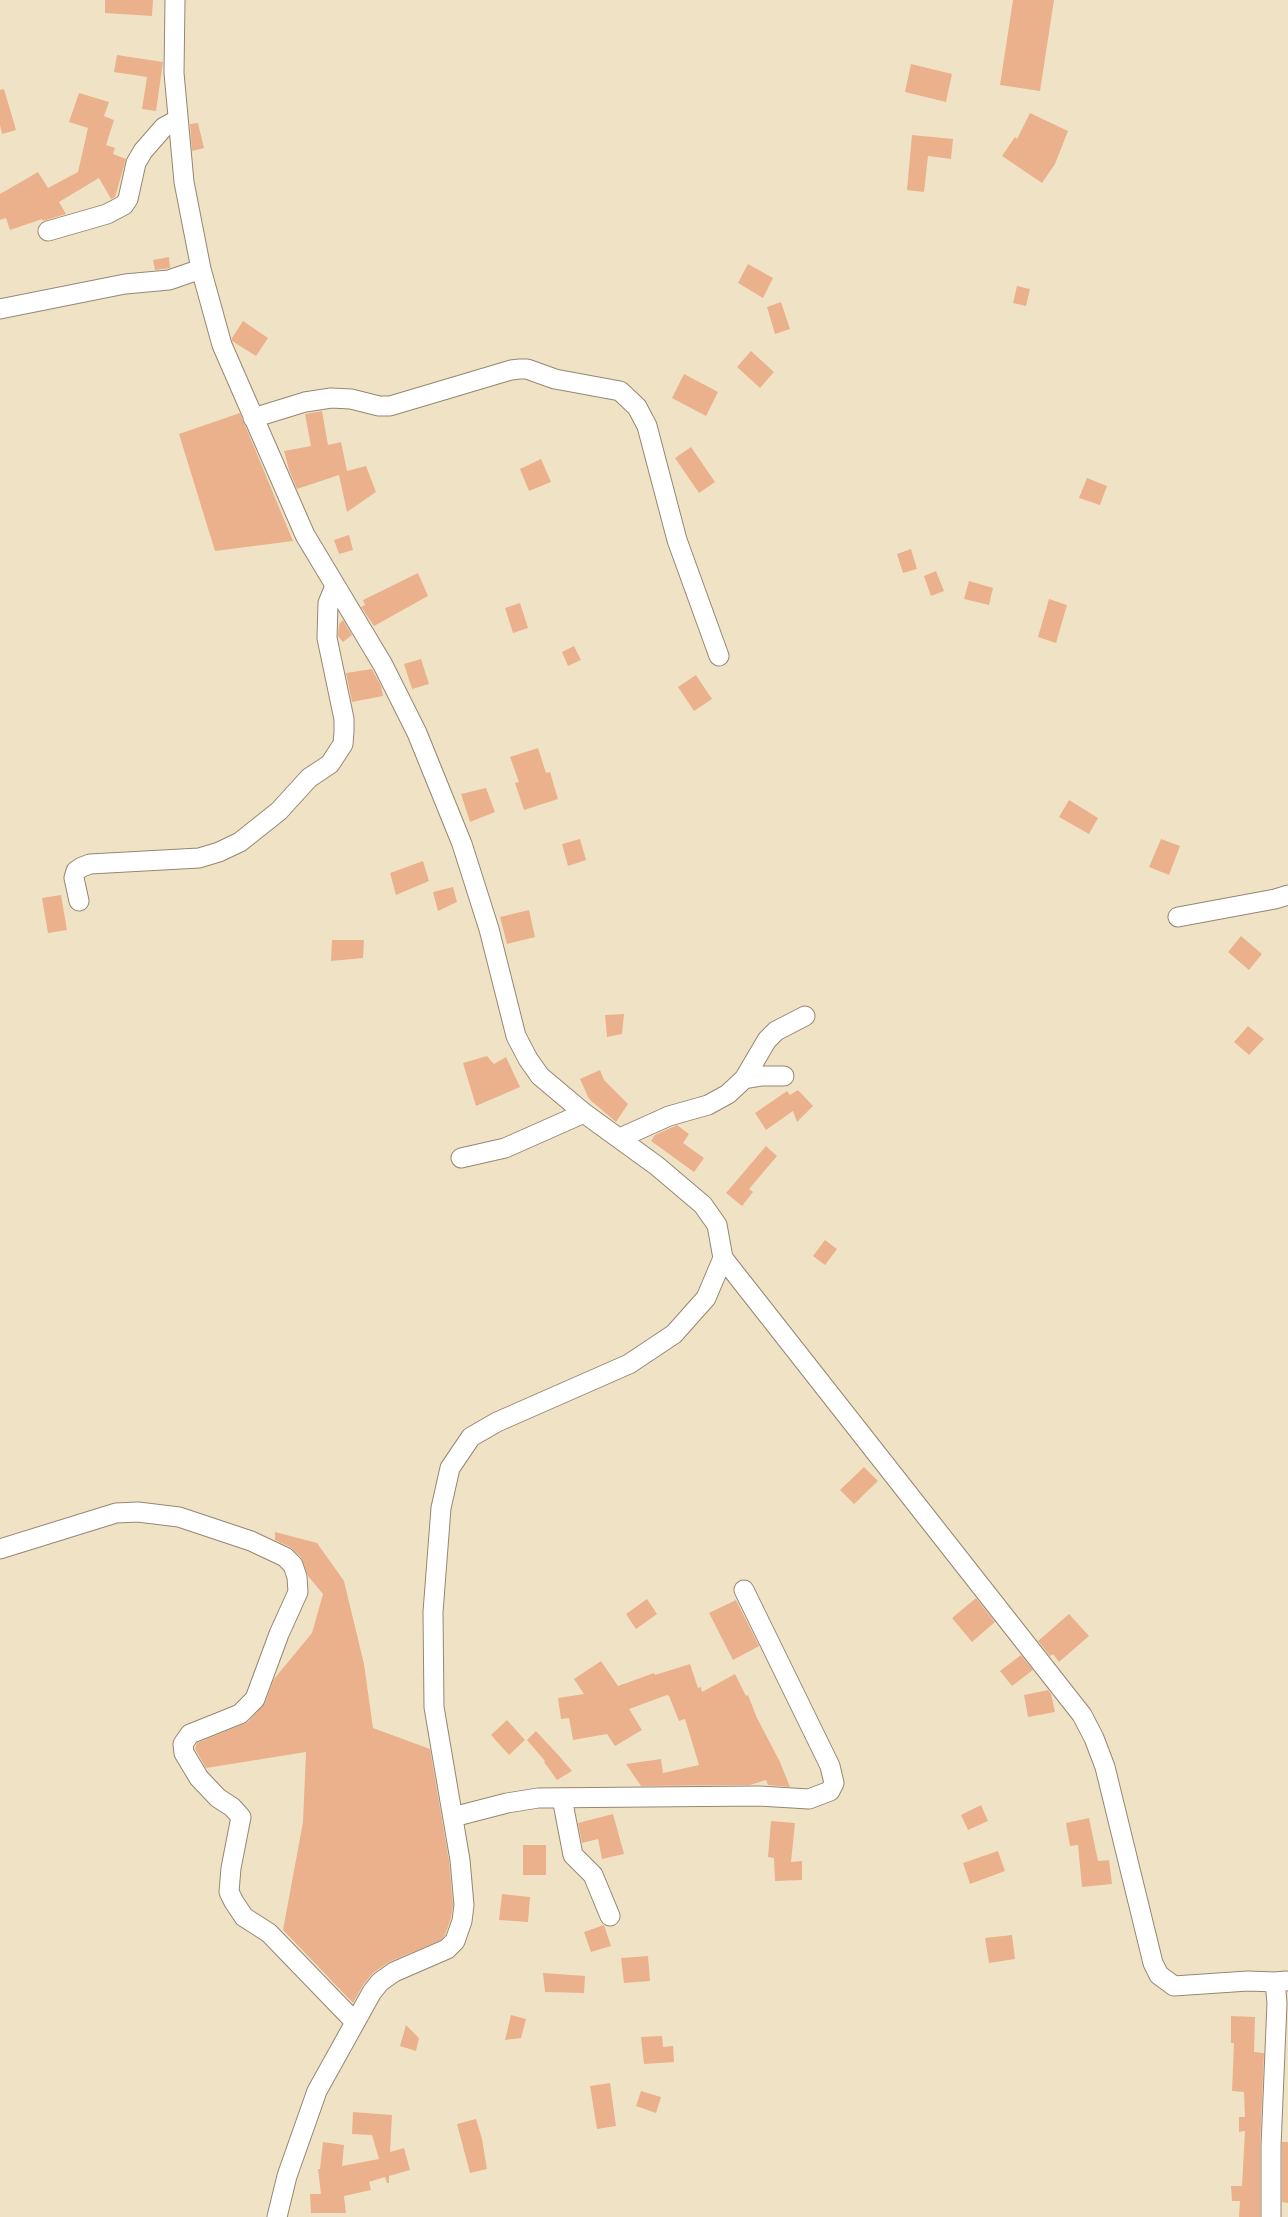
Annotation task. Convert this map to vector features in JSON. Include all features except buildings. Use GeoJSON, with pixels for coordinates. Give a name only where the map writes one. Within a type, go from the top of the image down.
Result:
{"type":"FeatureCollection","features":[{"type":"Feature","properties":{"kind":"street"},"geometry":{"type":"LineString","coordinates":[[175,0],[174,73],[184,182],[201,269],[222,345],[252,418],[305,536],[383,665],[417,733],[462,844],[489,929],[516,1036],[528,1059],[540,1076],[703,1205],[717,1225],[723,1258],[1082,1715],[1094,1738],[1105,1767],[1153,1963],[1159,1975],[1174,1986],[1248,1981],[1282,1982],[1277,2003],[1271,2146],[1271,2217]]}},
{"type":"Feature","properties":{"kind":"street"},"geometry":{"type":"LineString","coordinates":[[48,231],[107,214],[124,205],[128,199],[136,163],[143,151],[164,127],[177,120]]}},
{"type":"Feature","properties":{"kind":"street"},"geometry":{"type":"LineString","coordinates":[[0,309],[124,284],[169,280],[201,269]]}},
{"type":"Feature","properties":{"kind":"street"},"geometry":{"type":"LineString","coordinates":[[252,418],[305,402],[331,398],[351,399],[379,406],[390,406],[511,370],[520,369],[528,369],[555,379],[614,388],[620,391],[637,407],[647,426],[677,540],[719,656]]}},
{"type":"Feature","properties":{"kind":"street"},"geometry":{"type":"LineString","coordinates":[[79,901],[74,878],[76,871],[82,867],[90,864],[199,858],[219,852],[240,842],[279,811],[309,778],[330,764],[344,744],[344,719],[327,638],[328,603],[335,586]]}},
{"type":"Feature","properties":{"kind":"street"},"geometry":{"type":"LineString","coordinates":[[1178,917],[1288,895]]}},
{"type":"Feature","properties":{"kind":"street"},"geometry":{"type":"LineString","coordinates":[[620,1138],[669,1116],[719,1100],[744,1079],[767,1040],[776,1031],[805,1016]]}},
{"type":"Feature","properties":{"kind":"street"},"geometry":{"type":"LineString","coordinates":[[744,1079],[762,1076],[784,1076]]}},
{"type":"Feature","properties":{"kind":"street"},"geometry":{"type":"LineString","coordinates":[[461,1158],[505,1148],[584,1112]]}},
{"type":"Feature","properties":{"kind":"street"},"geometry":{"type":"LineString","coordinates":[[277,2217],[287,2176],[316,2091],[380,1982],[394,1972],[448,1949],[455,1941],[462,1921],[464,1905],[460,1860],[447,1795],[434,1698],[434,1612],[439,1536],[441,1508],[450,1468],[471,1437],[497,1422],[629,1364],[674,1334],[706,1298],[723,1258]]}},
{"type":"Feature","properties":{"kind":"street"},"geometry":{"type":"LineString","coordinates":[[0,1549],[116,1513],[138,1512],[178,1517],[242,1538],[285,1557],[292,1565],[297,1577],[298,1592],[279,1634],[255,1699],[240,1714],[190,1734],[183,1744],[184,1753],[199,1778],[218,1798],[232,1807],[241,1817],[231,1868],[229,1892],[234,1902],[244,1916],[276,1940],[355,2022]]}},
{"type":"Feature","properties":{"kind":"street"},"geometry":{"type":"LineString","coordinates":[[453,1818],[522,1800],[759,1796],[809,1799],[822,1795],[833,1787],[834,1780],[830,1766],[744,1590]]}},
{"type":"Feature","properties":{"kind":"street"},"geometry":{"type":"LineString","coordinates":[[562,1798],[573,1855],[593,1875],[610,1916]]}}]}
